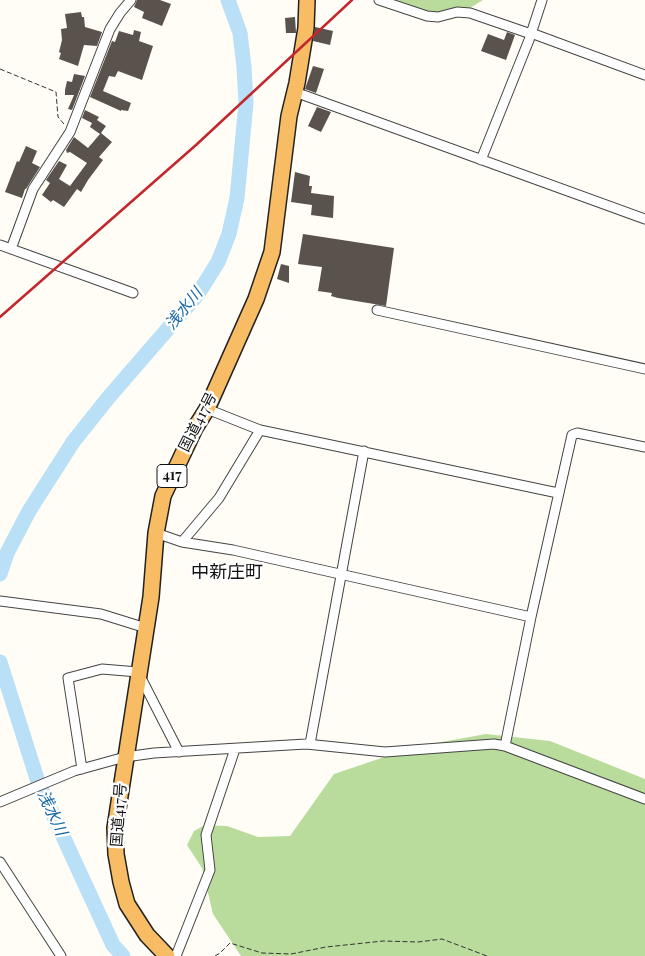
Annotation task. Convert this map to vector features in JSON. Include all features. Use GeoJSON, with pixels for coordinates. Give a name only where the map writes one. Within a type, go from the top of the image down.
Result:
{"type":"FeatureCollection","features":[{"type":"Feature","properties":{"kind":"highway","name":"国道417号"},"geometry":{"type":"LineString","coordinates":[[166,956],[147,935],[127,904],[116,854],[115,828],[154,575],[156,533],[163,496],[195,428],[207,409],[256,299],[272,252],[289,116],[306,28],[307,0]]}},
{"type":"Feature","properties":{"kind":"street"},"geometry":{"type":"LineString","coordinates":[[11,248],[33,189],[70,132],[110,29],[131,0]]}},
{"type":"Feature","properties":{"kind":"street"},"geometry":{"type":"LineString","coordinates":[[379,0],[427,16],[438,17],[457,12],[470,13],[645,75]]}},
{"type":"Feature","properties":{"kind":"street"},"geometry":{"type":"LineString","coordinates":[[482,160],[531,34],[542,0]]}},
{"type":"Feature","properties":{"kind":"street"},"geometry":{"type":"LineString","coordinates":[[295,92],[645,219]]}},
{"type":"Feature","properties":{"kind":"street"},"geometry":{"type":"LineString","coordinates":[[0,245],[133,293]]}},
{"type":"Feature","properties":{"kind":"street"},"geometry":{"type":"LineString","coordinates":[[376,310],[645,369]]}},
{"type":"Feature","properties":{"kind":"street"},"geometry":{"type":"LineString","coordinates":[[207,409],[260,430],[558,493]]}},
{"type":"Feature","properties":{"kind":"street"},"geometry":{"type":"LineString","coordinates":[[182,542],[219,498],[260,430]]}},
{"type":"Feature","properties":{"kind":"street"},"geometry":{"type":"LineString","coordinates":[[504,746],[572,435],[578,433],[645,447]]}},
{"type":"Feature","properties":{"kind":"street"},"geometry":{"type":"LineString","coordinates":[[310,744],[364,451]]}},
{"type":"Feature","properties":{"kind":"street"},"geometry":{"type":"LineString","coordinates":[[156,533],[182,542],[233,550],[531,617]]}},
{"type":"Feature","properties":{"kind":"street"},"geometry":{"type":"LineString","coordinates":[[0,601],[101,614],[146,628]]}},
{"type":"Feature","properties":{"kind":"street"},"geometry":{"type":"LineString","coordinates":[[78,770],[68,678],[102,669],[138,672],[179,752]]}},
{"type":"Feature","properties":{"kind":"street"},"geometry":{"type":"LineString","coordinates":[[3,801],[78,770],[125,757],[310,744],[385,752],[494,744],[504,746],[645,799]]}},
{"type":"Feature","properties":{"kind":"street"},"geometry":{"type":"LineString","coordinates":[[176,956],[210,870],[206,835],[235,750]]}},
{"type":"Feature","properties":{"kind":"street"},"geometry":{"type":"LineString","coordinates":[[0,862],[61,956]]}},
{"type":"Feature","properties":{"kind":"path"},"geometry":{"type":"LineString","coordinates":[[0,69],[56,92],[58,117],[70,132]]}},
{"type":"Feature","properties":{"kind":"path"},"geometry":{"type":"LineString","coordinates":[[215,956],[230,942],[262,953],[290,954],[336,946],[383,941],[418,942],[442,939],[487,956]]}},
{"type":"Feature","properties":{"kind":"green space"},"geometry":{"type":"Polygon","coordinates":[[[397,0],[483,0],[462,13],[430,15],[404,6],[397,0]]]}},
{"type":"Feature","properties":{"kind":"green space"},"geometry":{"type":"Polygon","coordinates":[[[486,734],[550,741],[645,779],[645,956],[241,956],[213,914],[202,868],[187,845],[194,831],[205,825],[227,826],[258,837],[290,836],[334,774],[414,747],[486,734]]]}},
{"type":"Feature","properties":{"kind":"building"},"geometry":{"type":"Polygon","coordinates":[[[137,0],[160,0],[171,4],[162,26],[142,18],[144,12],[134,7],[137,0]]]}},
{"type":"Feature","properties":{"kind":"building"},"geometry":{"type":"Polygon","coordinates":[[[81,12],[82,17],[84,17],[85,27],[102,32],[97,46],[84,45],[78,66],[59,59],[61,53],[59,52],[62,40],[61,29],[67,28],[65,14],[81,12]]]}},
{"type":"Feature","properties":{"kind":"building"},"geometry":{"type":"Polygon","coordinates":[[[295,17],[296,33],[286,33],[285,18],[295,17]]]}},
{"type":"Feature","properties":{"kind":"building"},"geometry":{"type":"Polygon","coordinates":[[[315,27],[333,31],[330,45],[313,41],[315,27]]]}},
{"type":"Feature","properties":{"kind":"building"},"geometry":{"type":"Polygon","coordinates":[[[134,30],[141,32],[139,41],[153,46],[142,80],[118,71],[115,77],[109,76],[103,91],[131,103],[128,111],[121,111],[90,97],[112,41],[115,42],[119,31],[133,35],[134,30]]]}},
{"type":"Feature","properties":{"kind":"building"},"geometry":{"type":"Polygon","coordinates":[[[507,32],[515,35],[506,60],[481,51],[488,34],[504,40],[507,32]]]}},
{"type":"Feature","properties":{"kind":"building"},"geometry":{"type":"Polygon","coordinates":[[[313,66],[324,69],[316,93],[305,89],[313,66]]]}},
{"type":"Feature","properties":{"kind":"building"},"geometry":{"type":"Polygon","coordinates":[[[74,74],[85,76],[72,110],[68,109],[74,95],[65,95],[65,90],[67,81],[72,82],[74,74]]]}},
{"type":"Feature","properties":{"kind":"building"},"geometry":{"type":"Polygon","coordinates":[[[317,107],[331,112],[321,132],[308,126],[317,107]]]}},
{"type":"Feature","properties":{"kind":"building"},"geometry":{"type":"Polygon","coordinates":[[[85,110],[99,117],[97,120],[106,126],[101,133],[112,142],[99,157],[103,160],[81,192],[77,189],[64,207],[53,200],[51,202],[42,195],[50,183],[46,180],[59,161],[67,165],[59,179],[70,186],[87,163],[70,152],[67,153],[66,150],[74,137],[88,148],[100,134],[90,127],[92,123],[82,118],[85,110]]]}},
{"type":"Feature","properties":{"kind":"building"},"geometry":{"type":"Polygon","coordinates":[[[26,146],[37,151],[32,163],[40,167],[25,189],[22,198],[5,192],[17,161],[19,162],[26,146]]]}},
{"type":"Feature","properties":{"kind":"building"},"geometry":{"type":"Polygon","coordinates":[[[295,172],[310,176],[309,186],[312,186],[311,193],[334,196],[333,218],[311,215],[312,205],[291,202],[295,172]]]}},
{"type":"Feature","properties":{"kind":"building"},"geometry":{"type":"Polygon","coordinates":[[[303,234],[394,248],[386,306],[338,298],[331,296],[332,293],[318,291],[322,267],[298,264],[303,234]]]}},
{"type":"Feature","properties":{"kind":"building"},"geometry":{"type":"Polygon","coordinates":[[[281,264],[289,266],[289,283],[277,279],[281,264]]]}},
{"type":"Feature","properties":{"kind":"waterway","name":"浅水川"},"geometry":{"type":"LineString","coordinates":[[0,574],[7,553],[29,511],[73,442],[108,398],[198,294],[218,262],[229,234],[237,198],[246,103],[240,33],[228,0]]}},
{"type":"Feature","properties":{"kind":"waterway","name":"浅水川"},"geometry":{"type":"LineString","coordinates":[[0,662],[38,782],[113,945],[123,956]]}},
{"type":"Feature","properties":{"kind":"railway"},"geometry":{"type":"LineString","coordinates":[[0,317],[196,145],[352,0]]}},
{"type":"Feature","properties":{"kind":"district","name":"中新庄町"},"geometry":{"type":"Point","coordinates":[227,572]}}]}
